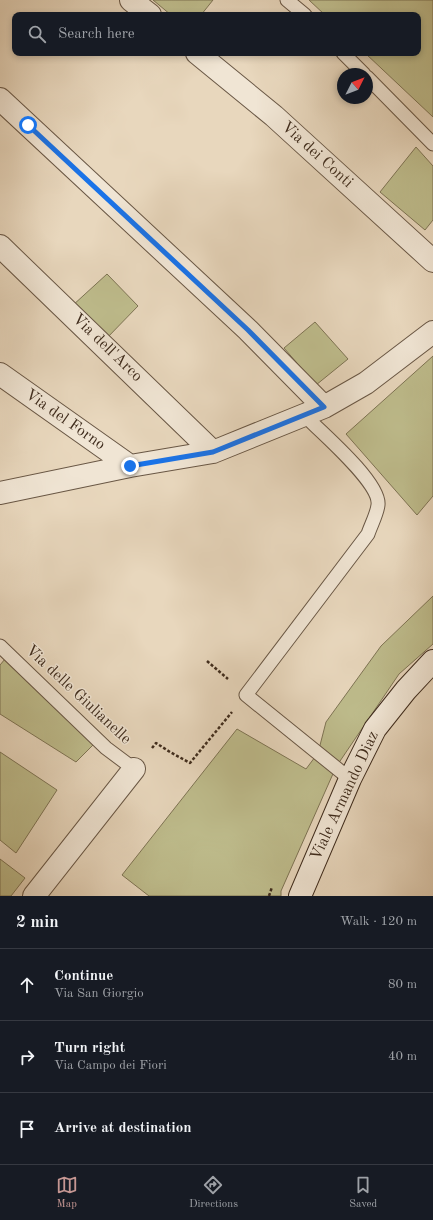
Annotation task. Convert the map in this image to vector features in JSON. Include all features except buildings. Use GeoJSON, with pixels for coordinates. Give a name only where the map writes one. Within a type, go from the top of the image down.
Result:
{"type":"FeatureCollection","features":[{"type":"Feature","properties":{"kind":"street"},"geometry":{"type":"LineString","coordinates":[[131,0],[146,12]]}},
{"type":"Feature","properties":{"kind":"street","name":"Via dei Conti"},"geometry":{"type":"LineString","coordinates":[[200,56],[274,116],[433,261]]}},
{"type":"Feature","properties":{"kind":"street"},"geometry":{"type":"LineString","coordinates":[[0,100],[248,330],[324,407]]}},
{"type":"Feature","properties":{"kind":"street","name":"Via dell'Arco"},"geometry":{"type":"LineString","coordinates":[[0,246],[213,452]]}},
{"type":"Feature","properties":{"kind":"street"},"geometry":{"type":"LineString","coordinates":[[0,493],[130,466],[213,452],[324,407],[366,383],[433,332]]}},
{"type":"Feature","properties":{"kind":"street","name":"Via del Forno"},"geometry":{"type":"LineString","coordinates":[[0,374],[130,466]]}},
{"type":"Feature","properties":{"kind":"street","name":"Viale Armando Diaz"},"geometry":{"type":"LineString","coordinates":[[300,896],[350,779],[375,729],[406,690],[432,664]]}},
{"type":"Feature","properties":{"kind":"street"},"geometry":{"type":"LineString","coordinates":[[34,896],[134,769]]}},
{"type":"Feature","properties":{"kind":"lane"},"geometry":{"type":"LineString","coordinates":[[287,0],[301,12]]}},
{"type":"Feature","properties":{"kind":"lane"},"geometry":{"type":"LineString","coordinates":[[346,56],[358,68]]}},
{"type":"Feature","properties":{"kind":"lane"},"geometry":{"type":"LineString","coordinates":[[373,83],[433,144]]}},
{"type":"Feature","properties":{"kind":"lane"},"geometry":{"type":"LineString","coordinates":[[304,415],[364,473],[375,492],[378,504],[368,534],[246,695],[350,779]]}},
{"type":"Feature","properties":{"kind":"lane","name":"Via delle Giulianelle"},"geometry":{"type":"LineString","coordinates":[[0,646],[106,748],[134,769]]}},
{"type":"Feature","properties":{"kind":"path"},"geometry":{"type":"LineString","coordinates":[[156,743],[190,762],[246,695]]}},
{"type":"Feature","properties":{"kind":"shaded area"},"geometry":{"type":"Polygon","coordinates":[[[153,0],[213,0],[203,12],[167,12],[153,0]]]}},
{"type":"Feature","properties":{"kind":"shaded area"},"geometry":{"type":"Polygon","coordinates":[[[309,0],[433,0],[433,117],[368,56],[421,56],[421,12],[322,12],[309,0]]]}},
{"type":"Feature","properties":{"kind":"shaded area"},"geometry":{"type":"Polygon","coordinates":[[[416,147],[433,166],[433,220],[425,230],[380,192],[416,147]]]}},
{"type":"Feature","properties":{"kind":"shaded area"},"geometry":{"type":"Polygon","coordinates":[[[107,274],[138,306],[105,340],[72,306],[107,274]]]}},
{"type":"Feature","properties":{"kind":"shaded area"},"geometry":{"type":"Polygon","coordinates":[[[315,322],[348,359],[316,385],[284,348],[315,322]]]}},
{"type":"Feature","properties":{"kind":"shaded area"},"geometry":{"type":"Polygon","coordinates":[[[433,356],[433,496],[417,515],[346,434],[433,356]]]}},
{"type":"Feature","properties":{"kind":"shaded area"},"geometry":{"type":"Polygon","coordinates":[[[433,596],[433,644],[399,674],[336,767],[281,891],[281,896],[149,896],[122,875],[237,729],[306,769],[318,753],[326,722],[381,646],[433,596]]]}},
{"type":"Feature","properties":{"kind":"shaded area"},"geometry":{"type":"Polygon","coordinates":[[[5,659],[94,744],[76,762],[0,714],[0,665],[5,659]]]}},
{"type":"Feature","properties":{"kind":"shaded area"},"geometry":{"type":"Polygon","coordinates":[[[0,752],[57,790],[16,853],[0,840],[0,752]]]}},
{"type":"Feature","properties":{"kind":"shaded area"},"geometry":{"type":"Polygon","coordinates":[[[0,859],[25,878],[11,896],[0,896],[0,859]]]}},
{"type":"Feature","properties":{"kind":"route"},"geometry":{"type":"LineString","coordinates":[[28,125],[248,330],[324,407],[213,452],[130,466]]}}]}
